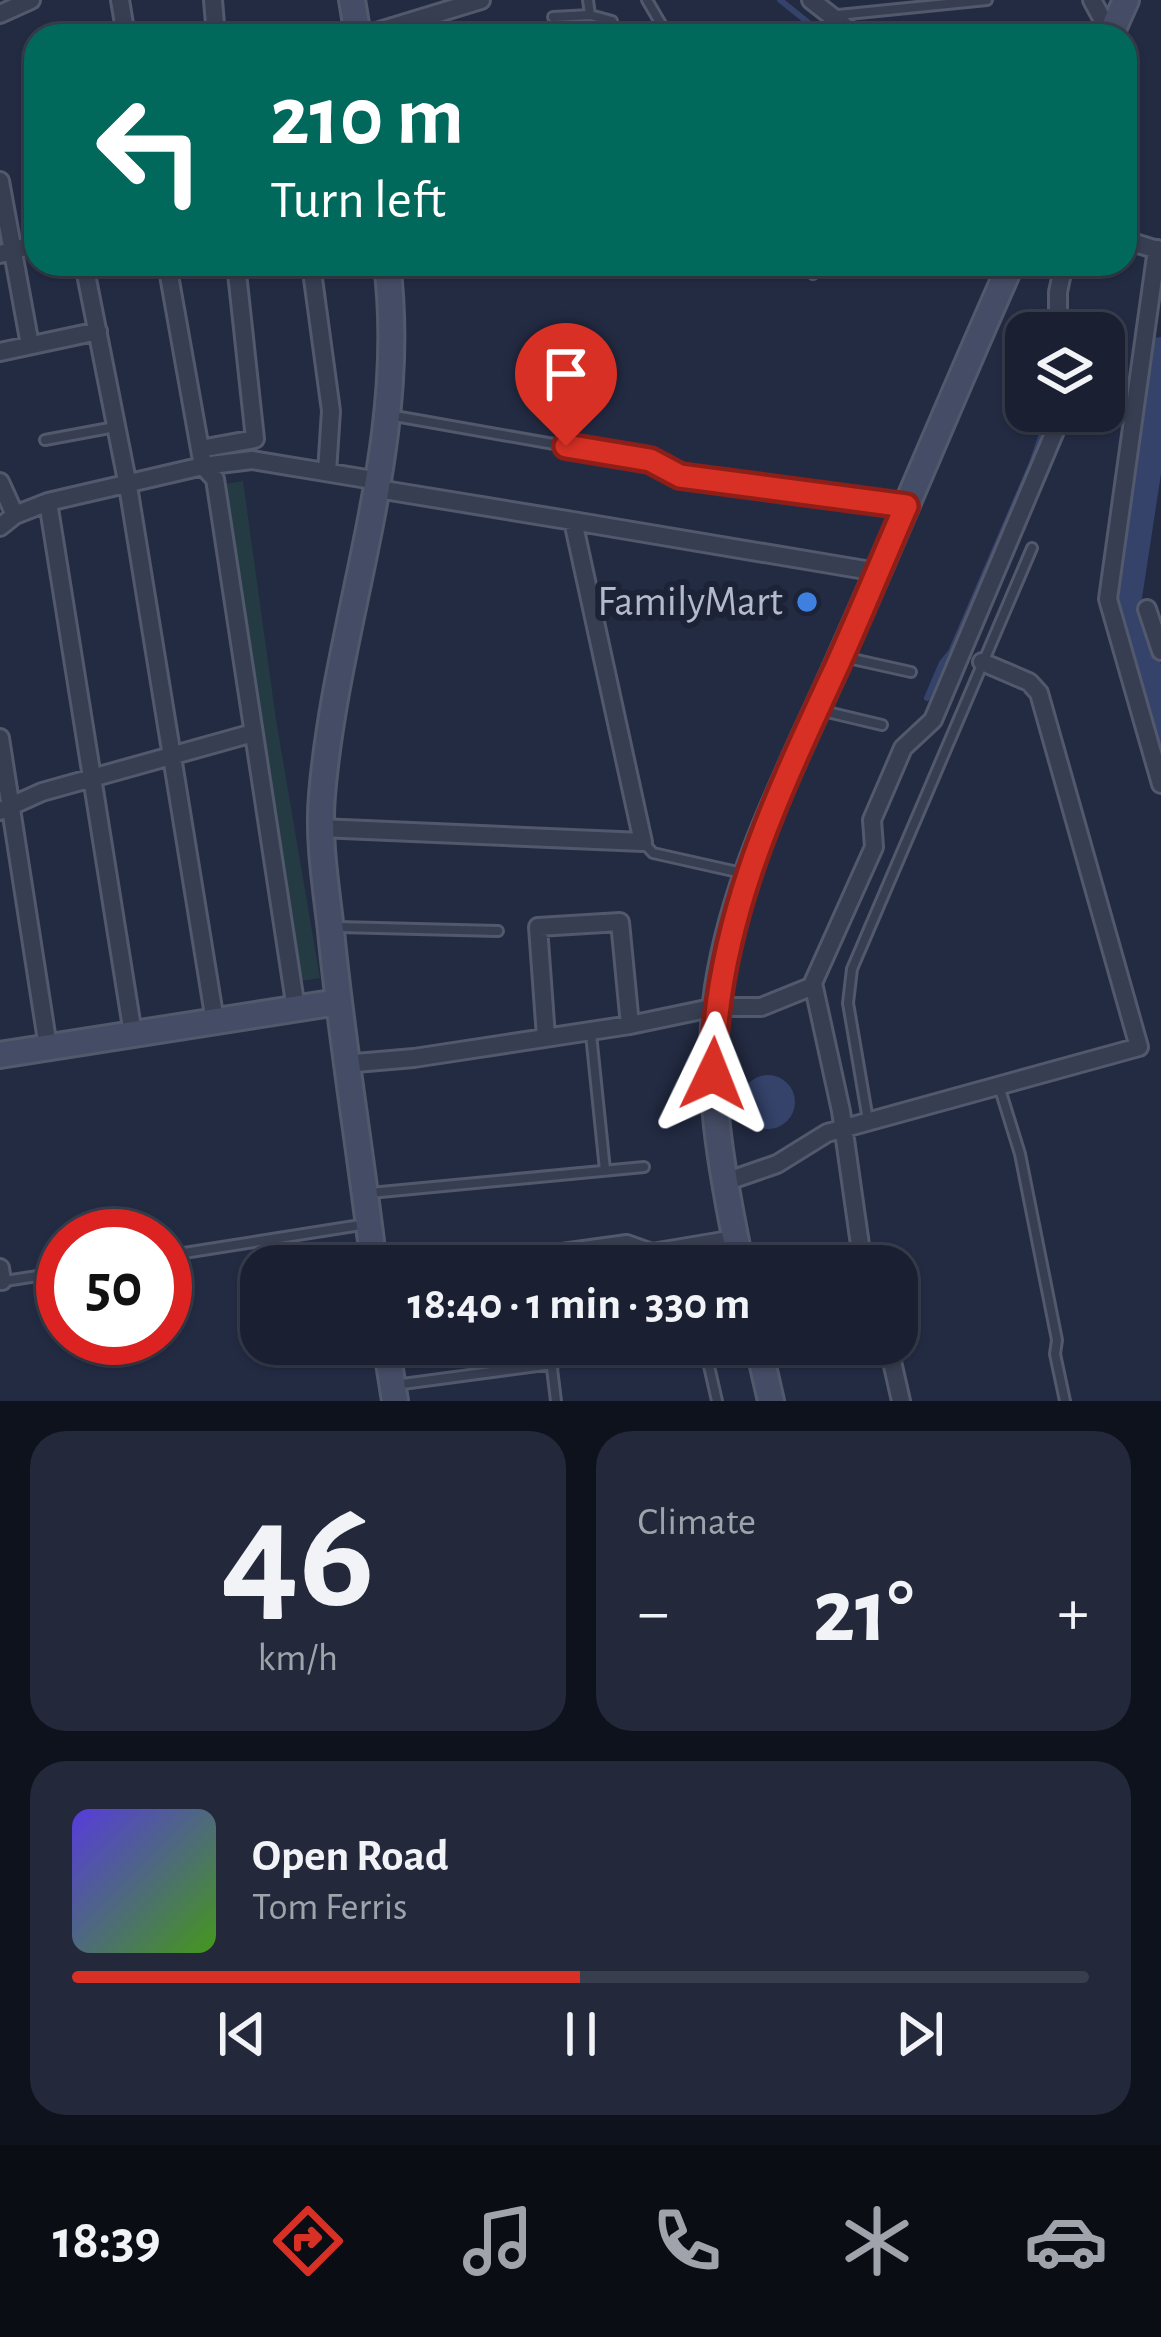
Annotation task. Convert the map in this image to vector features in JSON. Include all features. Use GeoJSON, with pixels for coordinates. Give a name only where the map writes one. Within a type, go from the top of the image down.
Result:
{"type":"FeatureCollection","features":[{"type":"Feature","properties":{"kind":"street"},"geometry":{"type":"LineString","coordinates":[[0,14],[31,0]]}},
{"type":"Feature","properties":{"kind":"street"},"geometry":{"type":"LineString","coordinates":[[400,24],[481,0]]}},
{"type":"Feature","properties":{"kind":"street"},"geometry":{"type":"LineString","coordinates":[[811,0],[841,24]]}},
{"type":"Feature","properties":{"kind":"street"},"geometry":{"type":"LineString","coordinates":[[0,181],[6,252],[30,345]]}},
{"type":"Feature","properties":{"kind":"street"},"geometry":{"type":"LineString","coordinates":[[1159,250],[1108,599],[1157,755],[1161,784]]}},
{"type":"Feature","properties":{"kind":"street"},"geometry":{"type":"LineString","coordinates":[[86,276],[128,486],[215,1022]]}},
{"type":"Feature","properties":{"kind":"street"},"geometry":{"type":"LineString","coordinates":[[169,276],[201,457],[215,479],[296,1009]]}},
{"type":"Feature","properties":{"kind":"street"},"geometry":{"type":"LineString","coordinates":[[0,482],[7,521],[48,502],[128,486],[255,439],[237,276]]}},
{"type":"Feature","properties":{"kind":"street"},"geometry":{"type":"LineString","coordinates":[[313,276],[331,411],[327,472]]}},
{"type":"Feature","properties":{"kind":"street"},"geometry":{"type":"LineString","coordinates":[[371,1245],[344,1064],[320,828],[329,728],[388,416],[394,351],[388,276]]}},
{"type":"Feature","properties":{"kind":"street"},"geometry":{"type":"LineString","coordinates":[[736,1245],[714,1103],[716,1006],[728,938],[748,874],[817,709],[1006,276]]}},
{"type":"Feature","properties":{"kind":"street"},"geometry":{"type":"LineString","coordinates":[[1058,312],[1061,276]]}},
{"type":"Feature","properties":{"kind":"street"},"geometry":{"type":"LineString","coordinates":[[0,352],[98,332]]}},
{"type":"Feature","properties":{"kind":"street"},"geometry":{"type":"LineString","coordinates":[[344,1064],[630,1025],[716,1006],[761,1007],[813,986],[874,847],[872,820],[903,748],[932,720],[1055,432]]}},
{"type":"Feature","properties":{"kind":"street"},"geometry":{"type":"LineString","coordinates":[[201,457],[327,472],[573,521],[877,572]]}},
{"type":"Feature","properties":{"kind":"street"},"geometry":{"type":"LineString","coordinates":[[48,502],[133,1034]]}},
{"type":"Feature","properties":{"kind":"street"},"geometry":{"type":"LineString","coordinates":[[320,828],[643,842],[573,521]]}},
{"type":"Feature","properties":{"kind":"street"},"geometry":{"type":"LineString","coordinates":[[1147,609],[1161,652]]}},
{"type":"Feature","properties":{"kind":"street"},"geometry":{"type":"LineString","coordinates":[[724,1182],[777,1164],[827,1133],[1139,1047],[1040,693],[1029,682],[982,662]]}},
{"type":"Feature","properties":{"kind":"street"},"geometry":{"type":"LineString","coordinates":[[6,808],[43,792],[253,733]]}},
{"type":"Feature","properties":{"kind":"street"},"geometry":{"type":"LineString","coordinates":[[0,738],[6,808],[48,1048]]}},
{"type":"Feature","properties":{"kind":"street"},"geometry":{"type":"LineString","coordinates":[[546,1037],[538,927],[620,922],[630,1025]]}},
{"type":"Feature","properties":{"kind":"street"},"geometry":{"type":"LineString","coordinates":[[813,986],[821,1007],[863,1245]]}},
{"type":"Feature","properties":{"kind":"street"},"geometry":{"type":"LineString","coordinates":[[0,1055],[338,1002]]}},
{"type":"Feature","properties":{"kind":"street"},"geometry":{"type":"LineString","coordinates":[[699,1245],[735,1239]]}},
{"type":"Feature","properties":{"kind":"street"},"geometry":{"type":"LineString","coordinates":[[389,1365],[394,1397]]}},
{"type":"Feature","properties":{"kind":"street"},"geometry":{"type":"LineString","coordinates":[[763,1365],[771,1401]]}},
{"type":"Feature","properties":{"kind":"street"},"geometry":{"type":"LineString","coordinates":[[893,1365],[901,1401]]}},
{"type":"Feature","properties":{"kind":"lane"},"geometry":{"type":"LineString","coordinates":[[588,0],[590,15]]}},
{"type":"Feature","properties":{"kind":"lane"},"geometry":{"type":"LineString","coordinates":[[831,16],[988,0]]}},
{"type":"Feature","properties":{"kind":"lane"},"geometry":{"type":"LineString","coordinates":[[554,17],[590,15],[612,21]]}},
{"type":"Feature","properties":{"kind":"lane"},"geometry":{"type":"LineString","coordinates":[[388,416],[650,460],[680,476],[906,506]]}},
{"type":"Feature","properties":{"kind":"lane"},"geometry":{"type":"LineString","coordinates":[[45,440],[117,426]]}},
{"type":"Feature","properties":{"kind":"lane"},"geometry":{"type":"LineString","coordinates":[[868,1122],[848,1003],[852,969],[1032,548]]}},
{"type":"Feature","properties":{"kind":"lane"},"geometry":{"type":"LineString","coordinates":[[841,657],[911,672]]}},
{"type":"Feature","properties":{"kind":"lane"},"geometry":{"type":"LineString","coordinates":[[817,709],[882,725]]}},
{"type":"Feature","properties":{"kind":"lane"},"geometry":{"type":"LineString","coordinates":[[643,842],[653,854],[748,874]]}},
{"type":"Feature","properties":{"kind":"lane"},"geometry":{"type":"LineString","coordinates":[[330,927],[498,931]]}},
{"type":"Feature","properties":{"kind":"lane"},"geometry":{"type":"LineString","coordinates":[[591,1031],[605,1170]]}},
{"type":"Feature","properties":{"kind":"lane"},"geometry":{"type":"LineString","coordinates":[[999,1085],[1020,1154],[1065,1401]]}},
{"type":"Feature","properties":{"kind":"lane"},"geometry":{"type":"LineString","coordinates":[[364,1194],[644,1167]]}},
{"type":"Feature","properties":{"kind":"lane"},"geometry":{"type":"LineString","coordinates":[[192,1252],[368,1224]]}},
{"type":"Feature","properties":{"kind":"lane"},"geometry":{"type":"LineString","coordinates":[[1,1277],[36,1274]]}},
{"type":"Feature","properties":{"kind":"lane"},"geometry":{"type":"LineString","coordinates":[[394,1397],[547,1365]]}},
{"type":"Feature","properties":{"kind":"lane"},"geometry":{"type":"LineString","coordinates":[[552,1365],[556,1401]]}},
{"type":"Feature","properties":{"kind":"lane"},"geometry":{"type":"LineString","coordinates":[[709,1365],[717,1401]]}},
{"type":"Feature","properties":{"kind":"shaded area"},"geometry":{"type":"Polygon","coordinates":[[[243,481],[276,720],[320,978],[300,981],[220,485],[243,481]]]}},
{"type":"Feature","properties":{"kind":"water"},"geometry":{"type":"Polygon","coordinates":[[[768,1075],[787,1083],[795,1102],[787,1121],[768,1129],[749,1121],[741,1102],[749,1083],[768,1075]]]}},
{"type":"Feature","properties":{"kind":"waterway"},"geometry":{"type":"LineString","coordinates":[[780,0],[810,24]]}},
{"type":"Feature","properties":{"kind":"waterway"},"geometry":{"type":"LineString","coordinates":[[1161,355],[1123,603],[1161,725]]}},
{"type":"Feature","properties":{"kind":"waterway"},"geometry":{"type":"LineString","coordinates":[[927,698],[951,652],[1043,432]]}},
{"type":"Feature","properties":{"kind":"place","name":"FamilyMart"},"geometry":{"type":"Point","coordinates":[807,602]}},
{"type":"Feature","properties":{"kind":"route"},"geometry":{"type":"LineString","coordinates":[[566,446],[650,460],[680,476],[906,506],[738,900],[718,989],[713,1074]]}}]}
